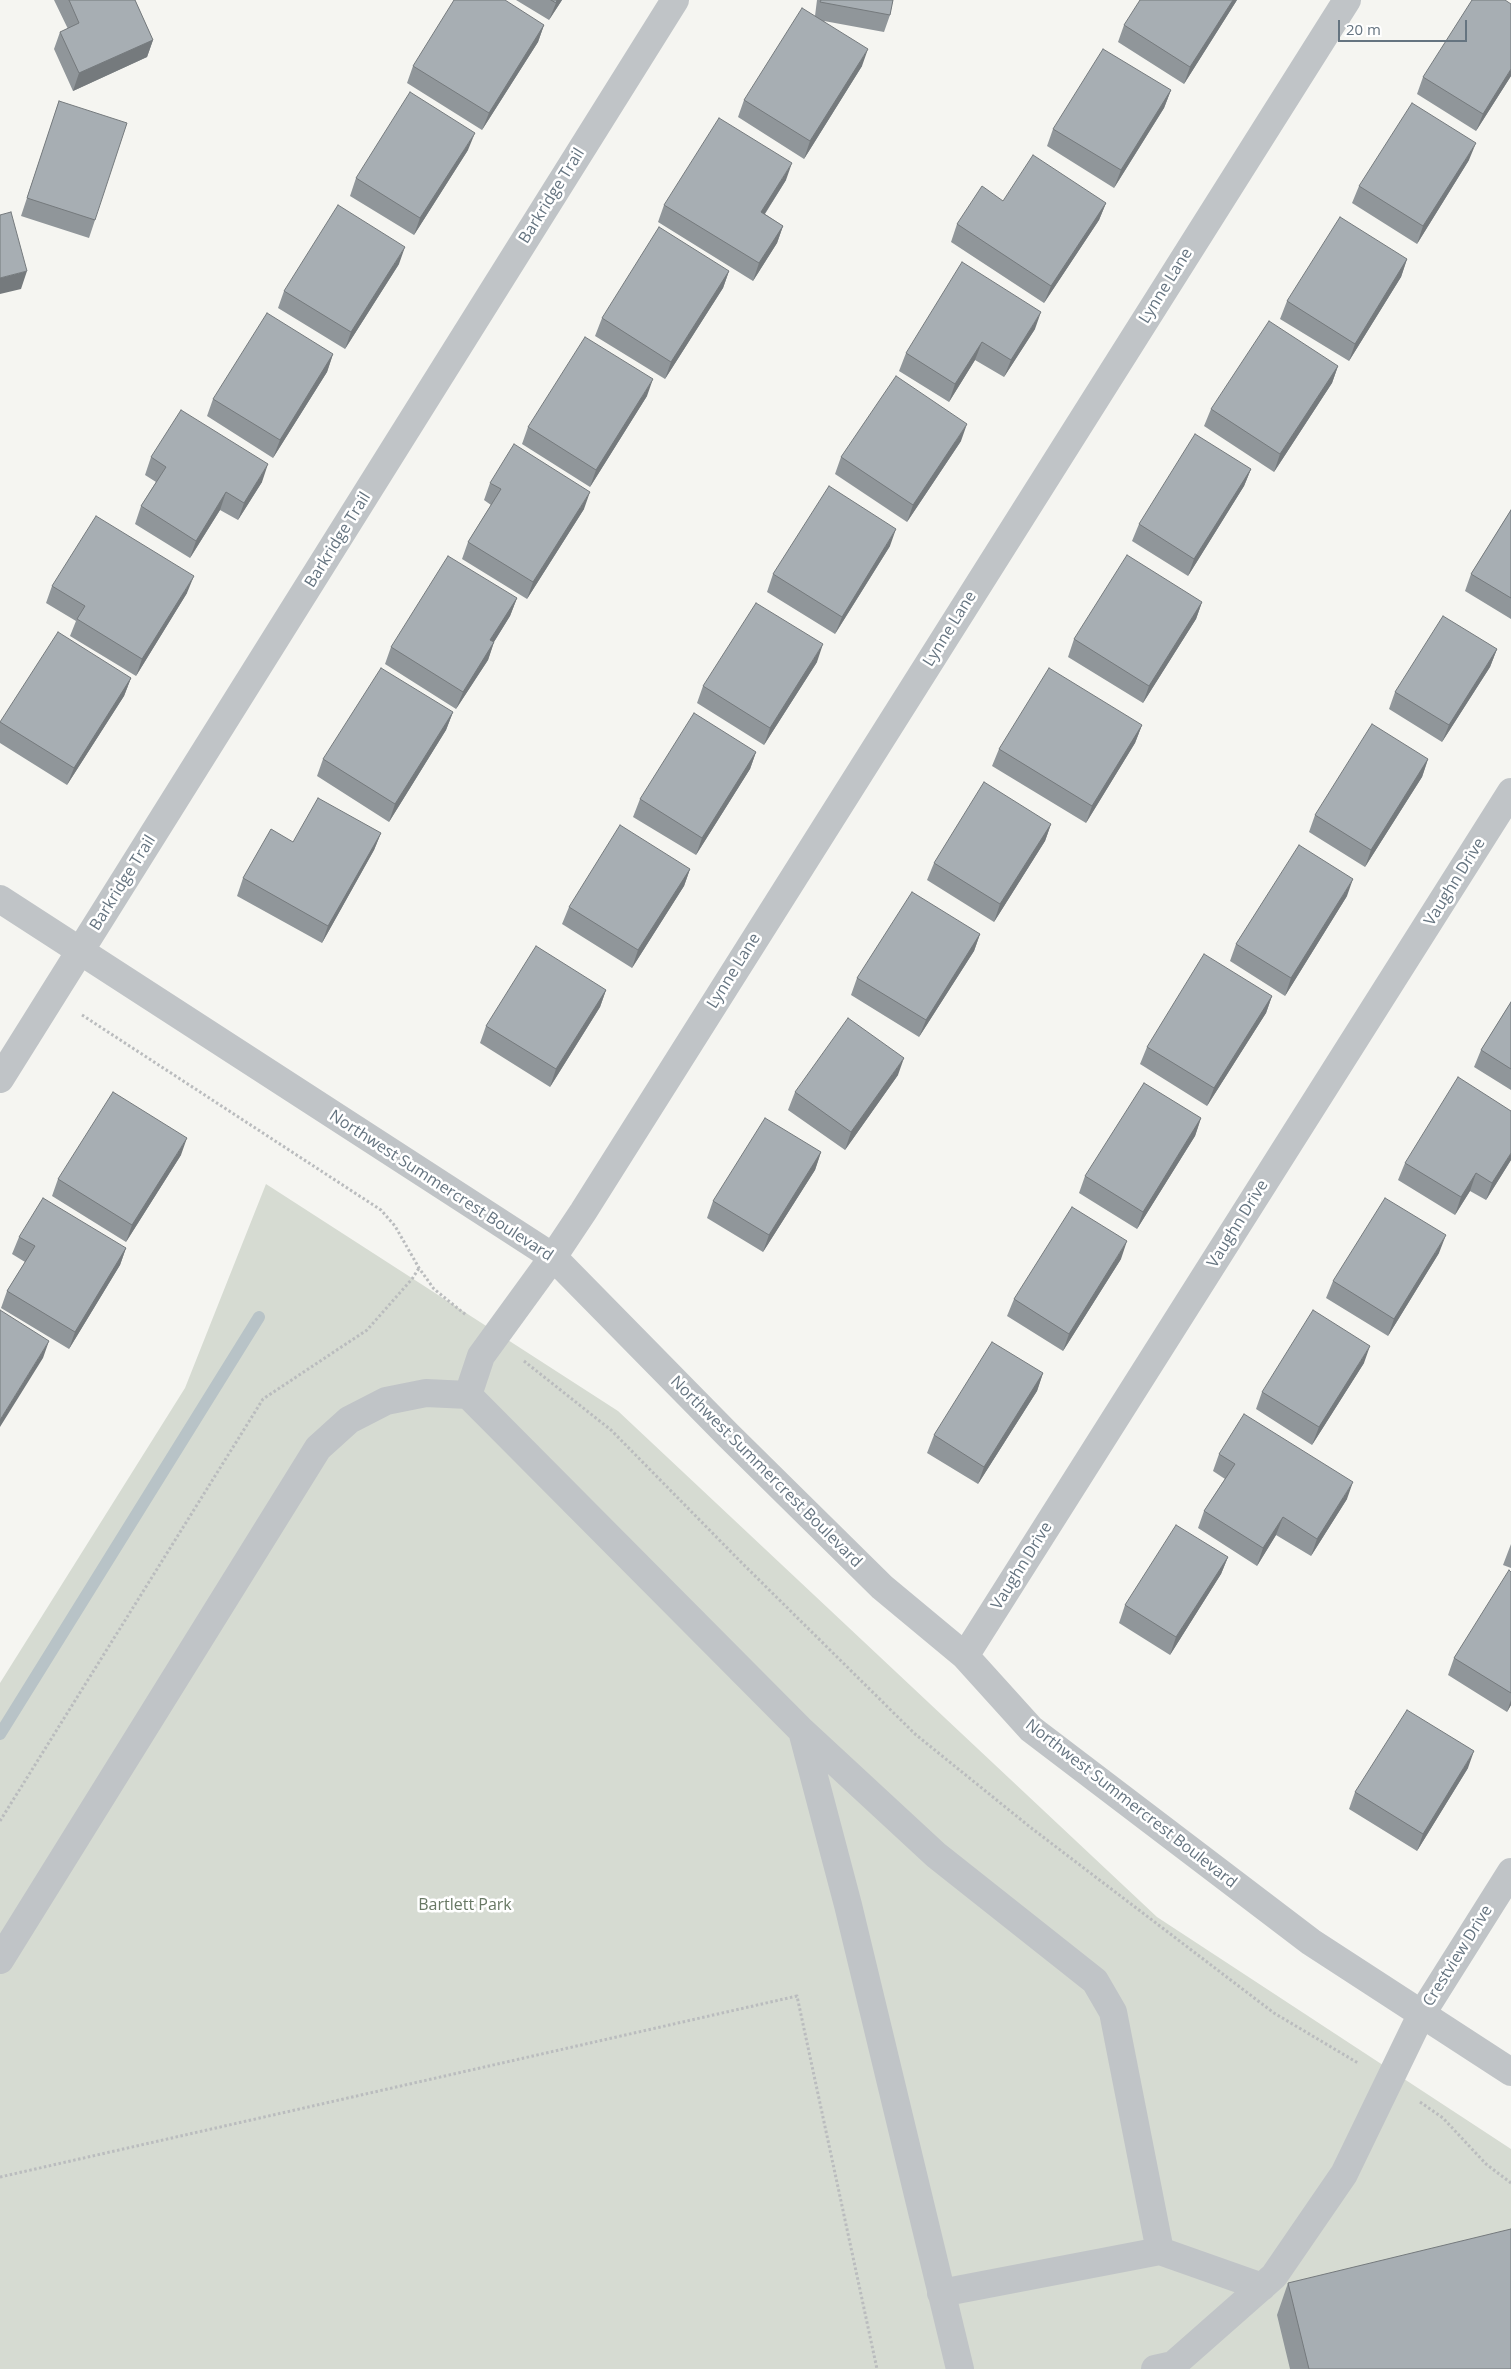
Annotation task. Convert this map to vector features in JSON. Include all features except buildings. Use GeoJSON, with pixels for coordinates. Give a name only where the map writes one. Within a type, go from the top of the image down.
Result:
{"type":"FeatureCollection","features":[{"type":"Feature","properties":{"kind":"street","name":"Barkridge Trail"},"geometry":{"type":"LineString","coordinates":[[0,1079],[675,0]]}},
{"type":"Feature","properties":{"kind":"street","name":"Lynne Lane"},"geometry":{"type":"LineString","coordinates":[[468,1395],[481,1356],[553,1257],[1347,0]]}},
{"type":"Feature","properties":{"kind":"street","name":"Vaughn Drive"},"geometry":{"type":"LineString","coordinates":[[966,1656],[1511,792]]}},
{"type":"Feature","properties":{"kind":"street","name":"Northwest Summercrest Boulevard"},"geometry":{"type":"LineString","coordinates":[[0,899],[553,1257],[728,1435],[882,1587],[966,1656],[1031,1729],[1311,1942],[1511,2072]]}},
{"type":"Feature","properties":{"kind":"street"},"geometry":{"type":"LineString","coordinates":[[0,1960],[318,1448],[349,1420],[386,1401],[426,1392],[468,1395],[802,1731],[936,1855],[1095,1981],[1113,2012],[1160,2251]]}},
{"type":"Feature","properties":{"kind":"street"},"geometry":{"type":"LineString","coordinates":[[802,1731],[846,1896],[960,2369]]}},
{"type":"Feature","properties":{"kind":"street","name":"Crestview Drive"},"geometry":{"type":"LineString","coordinates":[[1167,2368],[1274,2276],[1344,2174],[1421,2015],[1511,1872]]}},
{"type":"Feature","properties":{"kind":"street"},"geometry":{"type":"LineString","coordinates":[[941,2293],[1160,2251],[1262,2287]]}},
{"type":"Feature","properties":{"kind":"path"},"geometry":{"type":"LineString","coordinates":[[52,996],[381,1210],[395,1226],[419,1268],[434,1288],[611,1430],[742,1564],[915,1734],[1030,1827],[1274,2013],[1389,2082],[1443,2118],[1486,2164],[1511,2183]]}},
{"type":"Feature","properties":{"kind":"path"},"geometry":{"type":"LineString","coordinates":[[0,1821],[263,1399],[367,1330],[412,1279],[419,1268]]}},
{"type":"Feature","properties":{"kind":"path"},"geometry":{"type":"LineString","coordinates":[[0,2177],[797,1996],[877,2369]]}},
{"type":"Feature","properties":{"kind":"green space","name":"Bartlett Park"},"geometry":{"type":"Polygon","coordinates":[[[266,1184],[618,1411],[1157,1917],[1511,2149],[1511,2369],[0,2369],[0,1683],[185,1388],[266,1184]]]}},
{"type":"Feature","properties":{"kind":"waterway"},"geometry":{"type":"LineString","coordinates":[[0,1734],[259,1317]]}}]}
